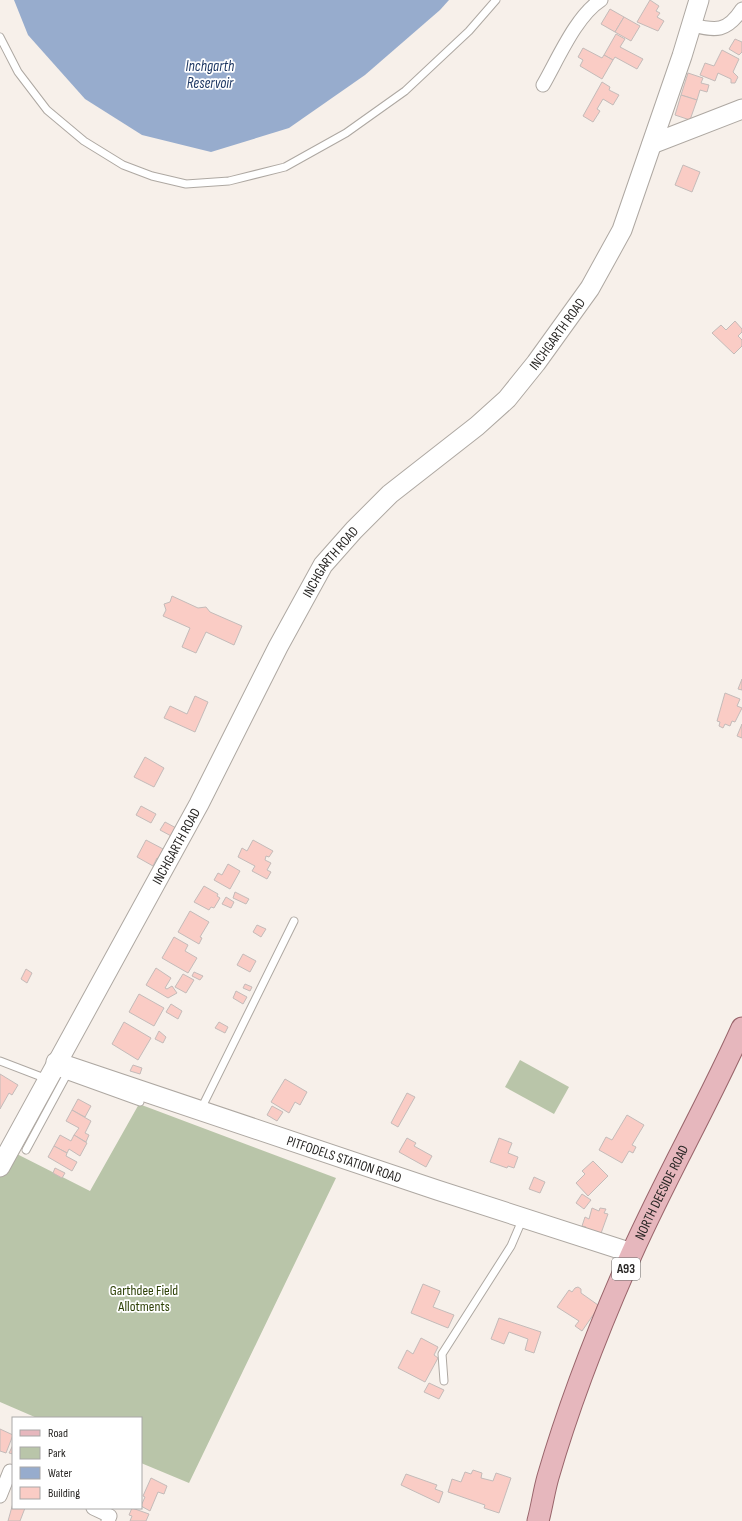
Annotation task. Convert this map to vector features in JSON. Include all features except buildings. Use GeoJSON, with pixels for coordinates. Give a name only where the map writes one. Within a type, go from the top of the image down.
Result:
{"type":"FeatureCollection","features":[{"type":"Feature","properties":{"kind":"main road","name":"NORTH DEESIDE ROAD"},"geometry":{"type":"LineString","coordinates":[[538,1521],[548,1477],[576,1393],[632,1253],[719,1080],[742,1028]]}},
{"type":"Feature","properties":{"kind":"street"},"geometry":{"type":"LineString","coordinates":[[543,85],[578,24],[588,10],[601,0]]}},
{"type":"Feature","properties":{"kind":"street","name":"INCHGARTH ROAD"},"geometry":{"type":"LineString","coordinates":[[0,1166],[55,1072],[199,804],[278,647],[323,565],[354,530],[390,494],[477,426],[507,399],[536,363],[590,288],[622,230],[692,25],[699,0]]}},
{"type":"Feature","properties":{"kind":"street"},"geometry":{"type":"LineString","coordinates":[[692,25],[711,30],[721,28],[733,20],[742,9]]}},
{"type":"Feature","properties":{"kind":"street"},"geometry":{"type":"LineString","coordinates":[[652,144],[742,109]]}},
{"type":"Feature","properties":{"kind":"street","name":"PITFODELS STATION ROAD"},"geometry":{"type":"LineString","coordinates":[[55,1072],[201,1109],[632,1253]]}},
{"type":"Feature","properties":{"kind":"street"},"geometry":{"type":"LineString","coordinates":[[0,1496],[8,1471]]}},
{"type":"Feature","properties":{"kind":"street"},"geometry":{"type":"LineString","coordinates":[[95,1509],[110,1516],[108,1521]]}},
{"type":"Feature","properties":{"kind":"lane"},"geometry":{"type":"LineString","coordinates":[[0,37],[18,72],[47,110],[84,140],[123,165],[152,176],[186,184],[229,182],[285,167],[346,133],[405,91],[468,31],[496,0]]}},
{"type":"Feature","properties":{"kind":"lane"},"geometry":{"type":"LineString","coordinates":[[201,1109],[294,921]]}},
{"type":"Feature","properties":{"kind":"lane"},"geometry":{"type":"LineString","coordinates":[[0,1061],[55,1072],[140,1102]]}},
{"type":"Feature","properties":{"kind":"lane"},"geometry":{"type":"LineString","coordinates":[[26,1150],[55,1072]]}},
{"type":"Feature","properties":{"kind":"lane"},"geometry":{"type":"LineString","coordinates":[[444,1382],[442,1354],[511,1246],[523,1217]]}},
{"type":"Feature","properties":{"kind":"green space"},"geometry":{"type":"Polygon","coordinates":[[[520,1060],[569,1087],[554,1114],[505,1087],[520,1060]]]}},
{"type":"Feature","properties":{"kind":"green space","name":"Garthdee Field Allotments"},"geometry":{"type":"Polygon","coordinates":[[[139,1104],[336,1178],[189,1483],[142,1463],[142,1417],[35,1417],[0,1402],[0,1167],[9,1150],[90,1191],[139,1104]]]}},
{"type":"Feature","properties":{"kind":"water","name":"Inchgarth Reservoir"},"geometry":{"type":"Polygon","coordinates":[[[14,0],[449,0],[440,10],[365,75],[289,128],[211,152],[142,135],[85,99],[28,35],[14,0]]]}}]}
